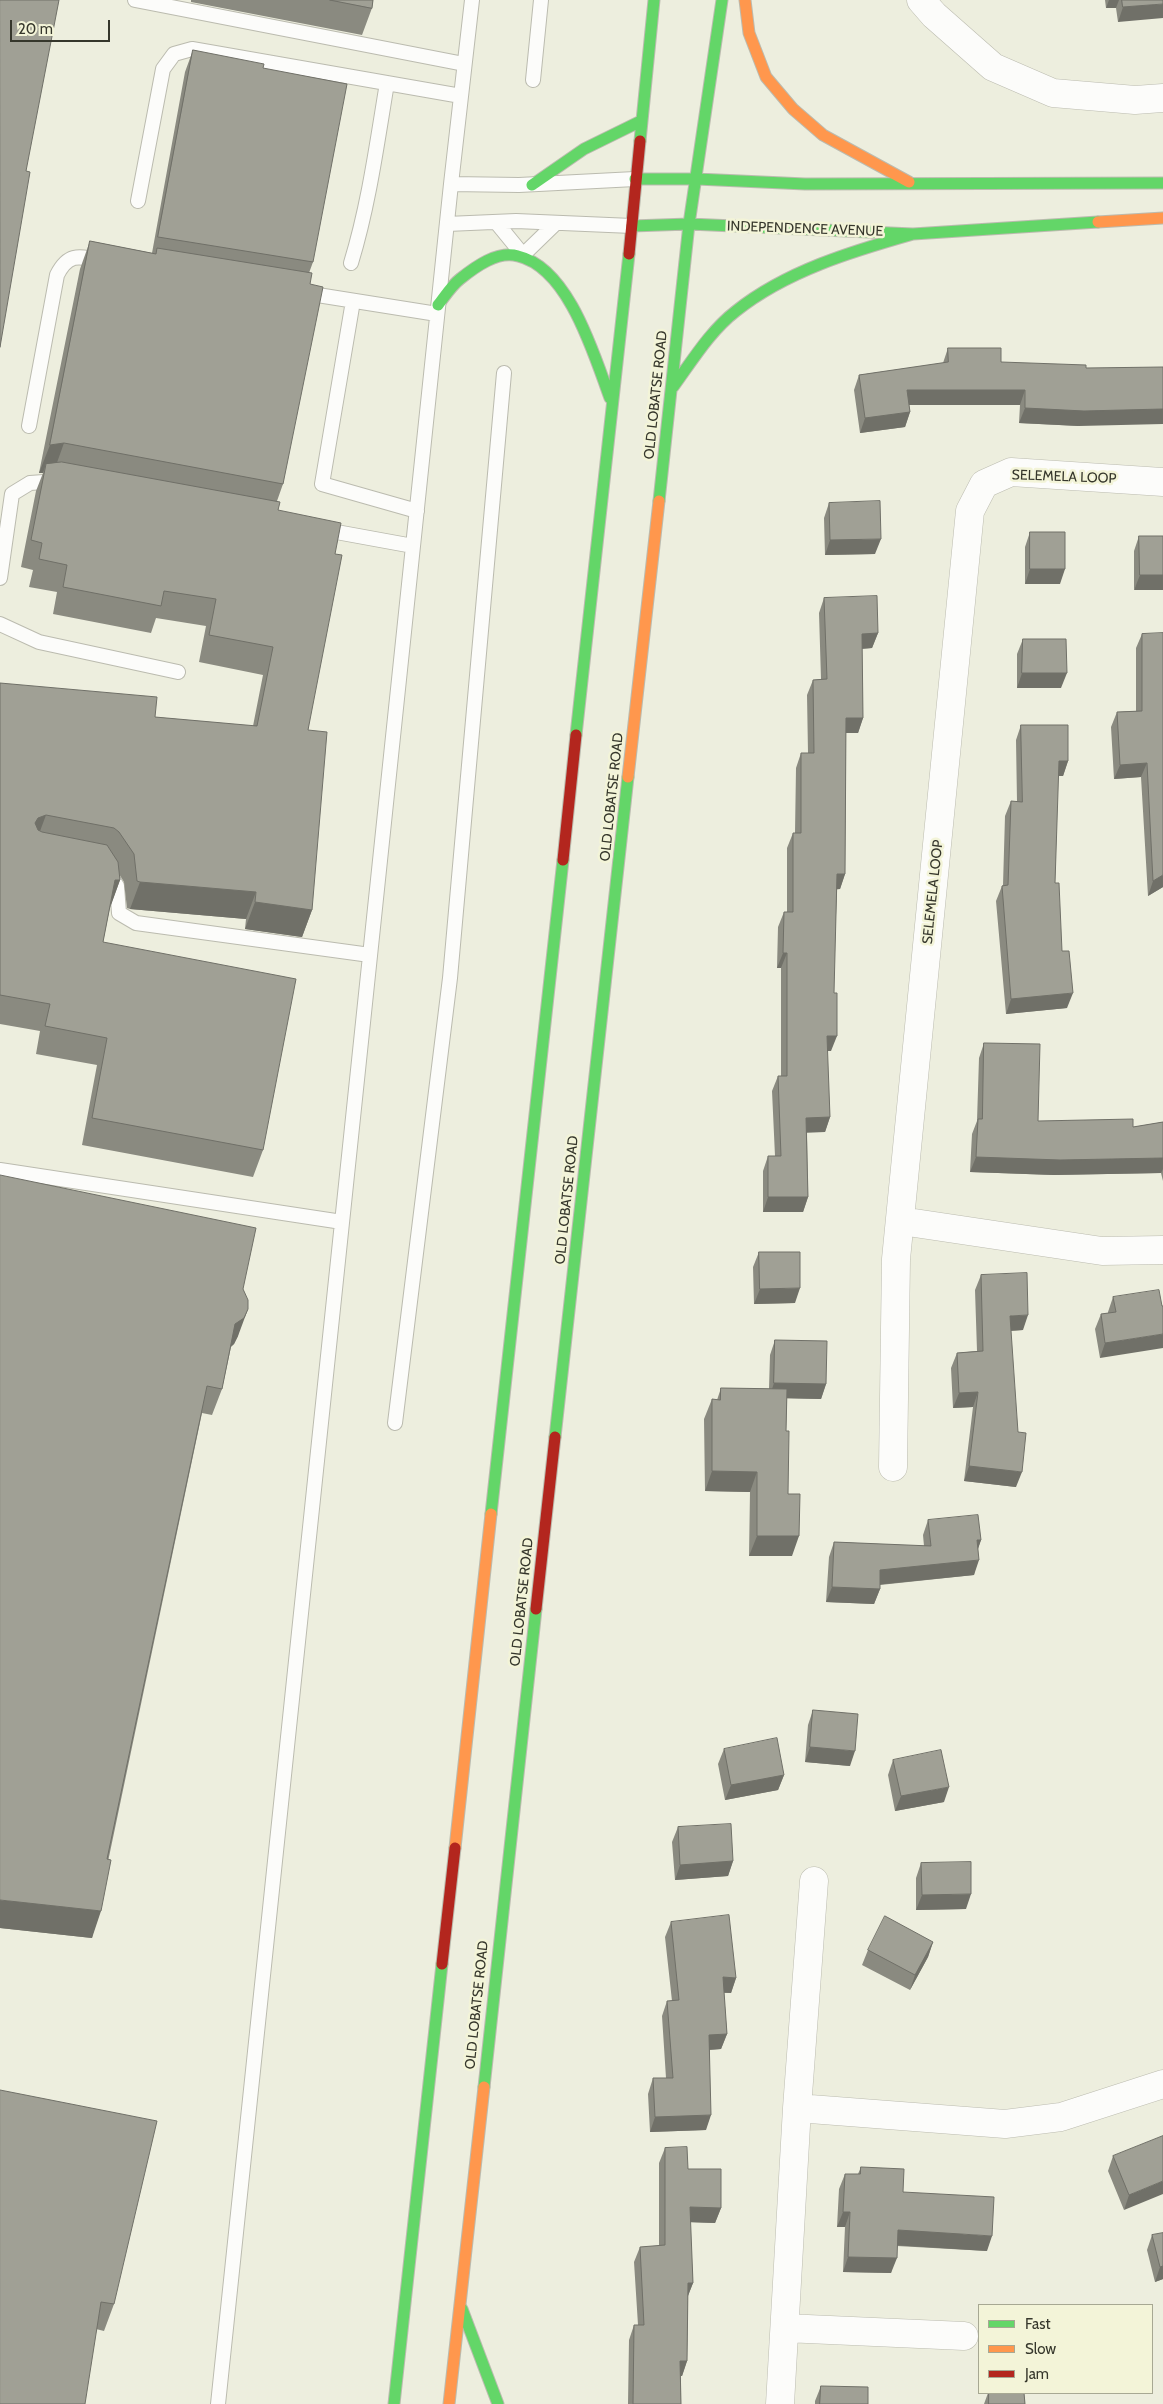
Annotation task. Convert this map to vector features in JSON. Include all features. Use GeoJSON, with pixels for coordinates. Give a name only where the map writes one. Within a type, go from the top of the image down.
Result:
{"type":"FeatureCollection","features":[{"type":"Feature","properties":{"kind":"main road"},"geometry":{"type":"LineString","coordinates":[[394,2404],[611,402],[632,226],[635,178],[654,0]]}},
{"type":"Feature","properties":{"kind":"main road","name":"OLD LOBATSE ROAD"},"geometry":{"type":"LineString","coordinates":[[449,2404],[689,224],[722,0]]}},
{"type":"Feature","properties":{"kind":"main road"},"geometry":{"type":"LineString","coordinates":[[745,0],[749,33],[766,77],[794,109],[823,135],[909,182]]}},
{"type":"Feature","properties":{"kind":"main road"},"geometry":{"type":"LineString","coordinates":[[532,185],[570,155],[613,132],[641,121]]}},
{"type":"Feature","properties":{"kind":"main road"},"geometry":{"type":"LineString","coordinates":[[635,178],[697,178],[805,184],[909,182],[981,184],[1163,183]]}},
{"type":"Feature","properties":{"kind":"main road","name":"INDEPENDENCE AVENUE"},"geometry":{"type":"LineString","coordinates":[[632,226],[689,224],[913,234],[1163,218]]}},
{"type":"Feature","properties":{"kind":"main road"},"geometry":{"type":"LineString","coordinates":[[672,388],[712,334],[736,311],[766,290],[845,253],[913,234]]}},
{"type":"Feature","properties":{"kind":"main road"},"geometry":{"type":"LineString","coordinates":[[438,310],[460,279],[482,263],[496,257],[523,255],[539,263],[553,277],[581,326],[611,402]]}},
{"type":"Feature","properties":{"kind":"main road"},"geometry":{"type":"LineString","coordinates":[[459,2301],[498,2404]]}},
{"type":"Feature","properties":{"kind":"main road"},"geometry":{"type":"LineString","coordinates":[[381,2397],[397,2377]]}},
{"type":"Feature","properties":{"kind":"street"},"geometry":{"type":"LineString","coordinates":[[921,0],[934,15],[993,67],[1053,93],[1135,100],[1163,98]]}},
{"type":"Feature","properties":{"kind":"street","name":"SELEMELA LOOP"},"geometry":{"type":"LineString","coordinates":[[893,1467],[896,1259],[970,511],[984,484],[1011,472],[1163,482]]}},
{"type":"Feature","properties":{"kind":"street"},"geometry":{"type":"LineString","coordinates":[[901,1221],[1102,1251],[1163,1250]]}},
{"type":"Feature","properties":{"kind":"street"},"geometry":{"type":"LineString","coordinates":[[780,2404],[796,2108],[814,1881]]}},
{"type":"Feature","properties":{"kind":"street"},"geometry":{"type":"LineString","coordinates":[[796,2108],[1005,2124],[1061,2117],[1163,2084]]}},
{"type":"Feature","properties":{"kind":"street"},"geometry":{"type":"LineString","coordinates":[[785,2328],[964,2336]]}},
{"type":"Feature","properties":{"kind":"lane"},"geometry":{"type":"LineString","coordinates":[[135,0],[177,4],[464,64]]}},
{"type":"Feature","properties":{"kind":"lane"},"geometry":{"type":"LineString","coordinates":[[218,2404],[451,184],[472,0]]}},
{"type":"Feature","properties":{"kind":"lane"},"geometry":{"type":"LineString","coordinates":[[532,80],[541,0]]}},
{"type":"Feature","properties":{"kind":"lane"},"geometry":{"type":"LineString","coordinates":[[138,201],[163,69],[174,54],[192,49],[461,96]]}},
{"type":"Feature","properties":{"kind":"lane"},"geometry":{"type":"LineString","coordinates":[[351,263],[361,230],[371,182],[387,83]]}},
{"type":"Feature","properties":{"kind":"lane"},"geometry":{"type":"LineString","coordinates":[[451,184],[532,185],[635,178]]}},
{"type":"Feature","properties":{"kind":"lane"},"geometry":{"type":"LineString","coordinates":[[496,222],[523,255],[556,223]]}},
{"type":"Feature","properties":{"kind":"lane","name":"INDEPENDENCE AVENUE"},"geometry":{"type":"LineString","coordinates":[[447,224],[496,222],[632,226]]}},
{"type":"Feature","properties":{"kind":"lane"},"geometry":{"type":"LineString","coordinates":[[29,426],[57,275],[63,263],[75,256],[114,263]]}},
{"type":"Feature","properties":{"kind":"lane"},"geometry":{"type":"LineString","coordinates":[[296,292],[354,301],[438,310]]}},
{"type":"Feature","properties":{"kind":"lane"},"geometry":{"type":"LineString","coordinates":[[354,301],[322,484],[417,511]]}},
{"type":"Feature","properties":{"kind":"lane"},"geometry":{"type":"LineString","coordinates":[[395,1423],[450,978],[504,373]]}},
{"type":"Feature","properties":{"kind":"lane"},"geometry":{"type":"LineString","coordinates":[[0,578],[12,494],[30,483],[52,480],[71,484]]}},
{"type":"Feature","properties":{"kind":"lane"},"geometry":{"type":"LineString","coordinates":[[306,526],[413,546]]}},
{"type":"Feature","properties":{"kind":"lane"},"geometry":{"type":"LineString","coordinates":[[0,624],[39,642],[178,672]]}},
{"type":"Feature","properties":{"kind":"lane"},"geometry":{"type":"LineString","coordinates":[[102,864],[118,886],[120,913],[136,923],[370,955]]}},
{"type":"Feature","properties":{"kind":"lane"},"geometry":{"type":"LineString","coordinates":[[0,1170],[342,1222]]}},
{"type":"Feature","properties":{"kind":"building"},"geometry":{"type":"Polygon","coordinates":[[[0,0],[59,0],[26,171],[30,172],[0,347],[0,0]]]}},
{"type":"Feature","properties":{"kind":"building"},"geometry":{"type":"Polygon","coordinates":[[[330,0],[373,0],[372,8],[330,0]]]}},
{"type":"Feature","properties":{"kind":"building"},"geometry":{"type":"Polygon","coordinates":[[[1122,0],[1163,0],[1163,4],[1123,7],[1122,0]]]}},
{"type":"Feature","properties":{"kind":"building"},"geometry":{"type":"Polygon","coordinates":[[[193,50],[264,64],[263,68],[347,84],[313,262],[158,237],[193,50]]]}},
{"type":"Feature","properties":{"kind":"building"},"geometry":{"type":"Polygon","coordinates":[[[90,241],[156,254],[157,248],[312,273],[310,284],[323,287],[283,484],[64,443],[50,445],[90,241]]]}},
{"type":"Feature","properties":{"kind":"building"},"geometry":{"type":"Polygon","coordinates":[[[948,348],[1001,348],[1001,362],[1086,365],[1086,368],[1163,367],[1163,409],[1084,411],[1025,408],[1025,390],[907,390],[910,412],[865,418],[859,375],[948,362],[948,348]]]}},
{"type":"Feature","properties":{"kind":"building"},"geometry":{"type":"Polygon","coordinates":[[[62,462],[280,502],[278,510],[341,523],[335,554],[342,555],[308,730],[327,732],[312,910],[255,902],[256,892],[140,882],[137,881],[134,854],[119,832],[114,828],[46,815],[38,818],[35,823],[38,830],[42,832],[107,845],[118,862],[120,880],[115,880],[103,942],[296,979],[263,1150],[92,1118],[107,1038],[45,1026],[50,1004],[0,995],[0,683],[157,697],[155,717],[257,726],[273,647],[209,635],[216,599],[164,591],[161,606],[63,587],[67,565],[39,559],[42,543],[31,540],[46,464],[62,462]]]}},
{"type":"Feature","properties":{"kind":"building"},"geometry":{"type":"Polygon","coordinates":[[[880,501],[881,539],[830,540],[829,503],[880,501]]]}},
{"type":"Feature","properties":{"kind":"building"},"geometry":{"type":"Polygon","coordinates":[[[1030,532],[1065,532],[1065,569],[1030,569],[1030,532]]]}},
{"type":"Feature","properties":{"kind":"building"},"geometry":{"type":"Polygon","coordinates":[[[1139,536],[1163,536],[1163,575],[1140,575],[1139,536]]]}},
{"type":"Feature","properties":{"kind":"building"},"geometry":{"type":"Polygon","coordinates":[[[877,596],[878,633],[862,634],[863,718],[846,718],[845,874],[837,874],[834,993],[837,993],[837,1036],[827,1036],[830,1117],[806,1118],[808,1197],[768,1197],[768,1156],[781,1156],[778,1076],[787,1076],[787,953],[783,953],[784,912],[793,912],[793,833],[801,833],[801,753],[814,753],[813,680],[827,679],[824,598],[877,596]]]}},
{"type":"Feature","properties":{"kind":"building"},"geometry":{"type":"Polygon","coordinates":[[[1163,633],[1163,875],[1153,881],[1147,763],[1120,765],[1117,712],[1142,711],[1142,634],[1163,633]]]}},
{"type":"Feature","properties":{"kind":"building"},"geometry":{"type":"Polygon","coordinates":[[[1023,639],[1066,639],[1067,673],[1022,673],[1023,639]]]}},
{"type":"Feature","properties":{"kind":"building"},"geometry":{"type":"Polygon","coordinates":[[[1021,725],[1068,725],[1068,761],[1059,761],[1055,883],[1059,883],[1062,951],[1069,951],[1073,993],[1011,999],[1002,886],[1008,885],[1011,801],[1022,802],[1021,725]]]}},
{"type":"Feature","properties":{"kind":"building"},"geometry":{"type":"Polygon","coordinates":[[[984,1043],[1040,1044],[1038,1121],[1133,1119],[1133,1127],[1163,1122],[1163,1158],[1060,1160],[976,1157],[978,1119],[982,1119],[984,1043]]]}},
{"type":"Feature","properties":{"kind":"building"},"geometry":{"type":"Polygon","coordinates":[[[0,1175],[256,1228],[243,1289],[248,1300],[248,1309],[244,1318],[235,1324],[222,1389],[207,1386],[107,1859],[111,1860],[101,1911],[0,1900],[0,1175]]]}},
{"type":"Feature","properties":{"kind":"building"},"geometry":{"type":"Polygon","coordinates":[[[759,1252],[800,1252],[800,1288],[760,1289],[759,1252]]]}},
{"type":"Feature","properties":{"kind":"building"},"geometry":{"type":"Polygon","coordinates":[[[1027,1273],[1028,1315],[1010,1316],[1018,1432],[1026,1433],[1022,1472],[969,1466],[978,1392],[959,1393],[957,1353],[983,1351],[981,1275],[1027,1273]]]}},
{"type":"Feature","properties":{"kind":"building"},"geometry":{"type":"Polygon","coordinates":[[[1159,1290],[1163,1306],[1163,1334],[1105,1343],[1101,1314],[1116,1312],[1113,1297],[1159,1290]]]}},
{"type":"Feature","properties":{"kind":"building"},"geometry":{"type":"Polygon","coordinates":[[[775,1340],[827,1341],[826,1384],[774,1383],[775,1340]]]}},
{"type":"Feature","properties":{"kind":"building"},"geometry":{"type":"Polygon","coordinates":[[[721,1388],[787,1389],[786,1431],[789,1431],[788,1494],[800,1494],[799,1536],[757,1536],[757,1472],[712,1471],[712,1399],[720,1400],[721,1388]]]}},
{"type":"Feature","properties":{"kind":"building"},"geometry":{"type":"Polygon","coordinates":[[[978,1515],[981,1540],[977,1540],[979,1560],[880,1570],[880,1589],[832,1587],[834,1542],[931,1546],[928,1520],[978,1515]]]}},
{"type":"Feature","properties":{"kind":"building"},"geometry":{"type":"Polygon","coordinates":[[[813,1710],[858,1714],[855,1751],[810,1747],[813,1710]]]}},
{"type":"Feature","properties":{"kind":"building"},"geometry":{"type":"Polygon","coordinates":[[[777,1738],[784,1775],[731,1785],[724,1749],[777,1738]]]}},
{"type":"Feature","properties":{"kind":"building"},"geometry":{"type":"Polygon","coordinates":[[[941,1750],[949,1787],[901,1796],[893,1760],[941,1750]]]}},
{"type":"Feature","properties":{"kind":"building"},"geometry":{"type":"Polygon","coordinates":[[[731,1824],[733,1861],[680,1865],[678,1827],[731,1824]]]}},
{"type":"Feature","properties":{"kind":"building"},"geometry":{"type":"Polygon","coordinates":[[[971,1862],[971,1894],[922,1895],[921,1863],[971,1862]]]}},
{"type":"Feature","properties":{"kind":"building"},"geometry":{"type":"Polygon","coordinates":[[[729,1915],[736,1978],[723,1977],[727,2034],[709,2035],[711,2115],[655,2117],[653,2078],[673,2078],[667,2001],[679,2000],[671,1922],[729,1915]]]}},
{"type":"Feature","properties":{"kind":"building"},"geometry":{"type":"Polygon","coordinates":[[[885,1916],[933,1942],[915,1975],[868,1950],[885,1916]]]}},
{"type":"Feature","properties":{"kind":"building"},"geometry":{"type":"Polygon","coordinates":[[[0,2090],[157,2121],[114,2304],[101,2302],[85,2404],[0,2404],[0,2090]]]}},
{"type":"Feature","properties":{"kind":"building"},"geometry":{"type":"Polygon","coordinates":[[[1163,2136],[1163,2181],[1129,2195],[1113,2156],[1163,2136]]]}},
{"type":"Feature","properties":{"kind":"building"},"geometry":{"type":"Polygon","coordinates":[[[687,2147],[688,2169],[721,2169],[721,2208],[690,2207],[693,2283],[688,2283],[687,2361],[680,2361],[681,2404],[633,2404],[634,2325],[644,2325],[640,2247],[665,2245],[665,2148],[687,2147]]]}},
{"type":"Feature","properties":{"kind":"building"},"geometry":{"type":"Polygon","coordinates":[[[861,2167],[904,2169],[903,2192],[994,2197],[992,2236],[898,2230],[897,2258],[848,2257],[850,2212],[843,2212],[845,2174],[860,2174],[861,2167]]]}},
{"type":"Feature","properties":{"kind":"building"},"geometry":{"type":"Polygon","coordinates":[[[1163,2233],[1163,2266],[1160,2267],[1152,2235],[1163,2233]]]}},
{"type":"Feature","properties":{"kind":"building"},"geometry":{"type":"Polygon","coordinates":[[[821,2386],[868,2387],[868,2404],[820,2404],[821,2386]]]}},
{"type":"Feature","properties":{"kind":"building"},"geometry":{"type":"Polygon","coordinates":[[[989,2394],[1024,2394],[1025,2404],[989,2404],[989,2394]]]}},
{"type":"Feature","properties":{"kind":"traffic: fast"},"geometry":{"type":"LineString","coordinates":[[640,141],[654,0]]}},
{"type":"Feature","properties":{"kind":"traffic: fast"},"geometry":{"type":"LineString","coordinates":[[659,501],[689,224],[722,0]]}},
{"type":"Feature","properties":{"kind":"traffic: fast"},"geometry":{"type":"LineString","coordinates":[[532,185],[584,149],[641,121]]}},
{"type":"Feature","properties":{"kind":"traffic: fast"},"geometry":{"type":"LineString","coordinates":[[635,179],[697,179],[805,184],[1163,183]]}},
{"type":"Feature","properties":{"kind":"traffic: fast"},"geometry":{"type":"LineString","coordinates":[[632,226],[689,224],[913,234],[1098,222]]}},
{"type":"Feature","properties":{"kind":"traffic: fast"},"geometry":{"type":"LineString","coordinates":[[673,387],[718,328],[736,311],[776,284],[844,255],[913,234]]}},
{"type":"Feature","properties":{"kind":"traffic: fast"},"geometry":{"type":"LineString","coordinates":[[576,735],[629,254]]}},
{"type":"Feature","properties":{"kind":"traffic: fast"},"geometry":{"type":"LineString","coordinates":[[438,305],[460,279],[473,269],[495,257],[503,255],[518,256],[536,264],[552,277],[577,315],[610,398]]}},
{"type":"Feature","properties":{"kind":"traffic: fast"},"geometry":{"type":"LineString","coordinates":[[555,1437],[628,777]]}},
{"type":"Feature","properties":{"kind":"traffic: fast"},"geometry":{"type":"LineString","coordinates":[[491,1514],[563,860]]}},
{"type":"Feature","properties":{"kind":"traffic: fast"},"geometry":{"type":"LineString","coordinates":[[484,2087],[536,1609]]}},
{"type":"Feature","properties":{"kind":"traffic: fast"},"geometry":{"type":"LineString","coordinates":[[394,2404],[442,1964]]}},
{"type":"Feature","properties":{"kind":"traffic: fast"},"geometry":{"type":"LineString","coordinates":[[462,2309],[498,2404]]}},
{"type":"Feature","properties":{"kind":"traffic: slow"},"geometry":{"type":"LineString","coordinates":[[745,0],[749,33],[766,77],[793,109],[823,135],[909,182]]}},
{"type":"Feature","properties":{"kind":"traffic: slow"},"geometry":{"type":"LineString","coordinates":[[1098,222],[1163,218]]}},
{"type":"Feature","properties":{"kind":"traffic: slow"},"geometry":{"type":"LineString","coordinates":[[628,777],[659,501]]}},
{"type":"Feature","properties":{"kind":"traffic: slow"},"geometry":{"type":"LineString","coordinates":[[455,1848],[491,1514]]}},
{"type":"Feature","properties":{"kind":"traffic: slow"},"geometry":{"type":"LineString","coordinates":[[449,2404],[484,2087]]}},
{"type":"Feature","properties":{"kind":"traffic: jam"},"geometry":{"type":"LineString","coordinates":[[629,254],[640,141]]}},
{"type":"Feature","properties":{"kind":"traffic: jam"},"geometry":{"type":"LineString","coordinates":[[563,860],[576,735]]}},
{"type":"Feature","properties":{"kind":"traffic: jam"},"geometry":{"type":"LineString","coordinates":[[536,1609],[555,1437]]}},
{"type":"Feature","properties":{"kind":"traffic: jam"},"geometry":{"type":"LineString","coordinates":[[442,1964],[455,1848]]}}]}
